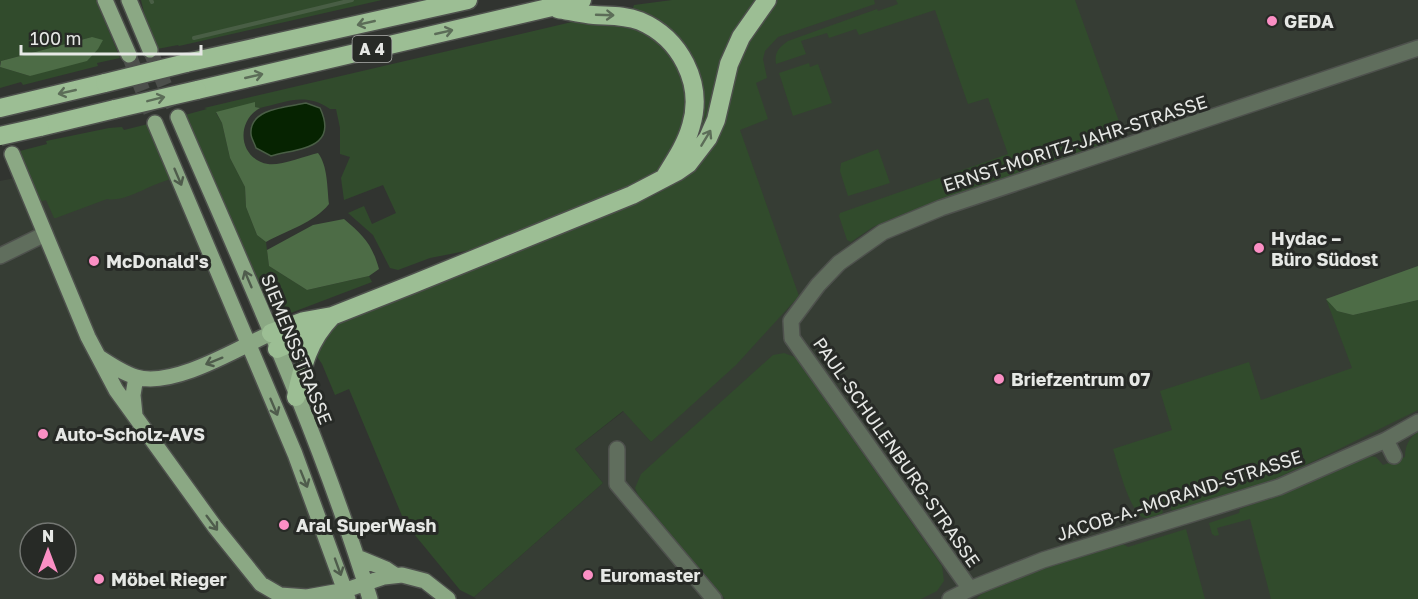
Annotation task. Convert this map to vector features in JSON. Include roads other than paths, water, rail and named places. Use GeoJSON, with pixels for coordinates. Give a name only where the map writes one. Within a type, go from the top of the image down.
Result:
{"type":"FeatureCollection","features":[{"type":"Feature","properties":{"kind":"highway","name":"A 4"},"geometry":{"type":"LineString","coordinates":[[0,108],[186,63],[468,0]]}},
{"type":"Feature","properties":{"kind":"highway","name":"A 4"},"geometry":{"type":"LineString","coordinates":[[0,136],[582,0]]}},
{"type":"Feature","properties":{"kind":"highway"},"geometry":{"type":"LineString","coordinates":[[274,341],[304,321],[332,316],[632,195],[688,164],[708,138],[716,120],[729,64],[741,37],[767,0]]}},
{"type":"Feature","properties":{"kind":"highway"},"geometry":{"type":"LineString","coordinates":[[547,8],[638,20],[659,31],[677,48],[687,66],[692,84],[694,102],[692,123],[687,140],[664,177]]}},
{"type":"Feature","properties":{"kind":"highway"},"geometry":{"type":"LineString","coordinates":[[296,398],[306,355],[317,332],[332,316]]}},
{"type":"Feature","properties":{"kind":"highway"},"geometry":{"type":"LineString","coordinates":[[274,341],[317,332]]}},
{"type":"Feature","properties":{"kind":"main road"},"geometry":{"type":"LineString","coordinates":[[105,0],[129,55]]}},
{"type":"Feature","properties":{"kind":"main road"},"geometry":{"type":"LineString","coordinates":[[129,0],[150,50]]}},
{"type":"Feature","properties":{"kind":"main road","name":"SIEMENSSTRASSE"},"geometry":{"type":"LineString","coordinates":[[178,117],[274,341],[341,509],[370,599]]}},
{"type":"Feature","properties":{"kind":"main road"},"geometry":{"type":"LineString","coordinates":[[156,123],[295,454],[347,595]]}},
{"type":"Feature","properties":{"kind":"main road"},"geometry":{"type":"LineString","coordinates":[[12,154],[88,337],[116,390],[196,501],[261,584],[280,595],[293,597],[347,595],[365,583],[395,575],[409,576],[433,585],[448,599]]}},
{"type":"Feature","properties":{"kind":"main road"},"geometry":{"type":"LineString","coordinates":[[99,357],[136,377],[155,379],[178,374],[217,360],[248,344],[274,341]]}},
{"type":"Feature","properties":{"kind":"main road"},"geometry":{"type":"LineString","coordinates":[[135,416],[133,396],[136,377]]}},
{"type":"Feature","properties":{"kind":"main road"},"geometry":{"type":"LineString","coordinates":[[357,558],[386,569],[395,575]]}},
{"type":"Feature","properties":{"kind":"street","name":"ERNST-MORITZ-JAHR-STRASSE"},"geometry":{"type":"LineString","coordinates":[[792,338],[791,321],[818,285],[839,263],[883,232],[941,208],[1418,48]]}},
{"type":"Feature","properties":{"kind":"street"},"geometry":{"type":"LineString","coordinates":[[0,256],[45,234]]}},
{"type":"Feature","properties":{"kind":"street","name":"PAUL-SCHULENBURG-STRASSE"},"geometry":{"type":"LineString","coordinates":[[792,338],[970,589]]}},
{"type":"Feature","properties":{"kind":"street","name":"JACOB-A.-MORAND-STRASSE"},"geometry":{"type":"LineString","coordinates":[[950,599],[1043,561],[1279,487],[1386,440],[1418,423]]}},
{"type":"Feature","properties":{"kind":"street"},"geometry":{"type":"LineString","coordinates":[[1386,440],[1394,456]]}},
{"type":"Feature","properties":{"kind":"street"},"geometry":{"type":"LineString","coordinates":[[617,449],[617,483],[714,599]]}},
{"type":"Feature","properties":{"kind":"waterway"},"geometry":{"type":"LineString","coordinates":[[194,38],[352,0]]}},
{"type":"Feature","properties":{"kind":"tunnel"},"geometry":{"type":"LineString","coordinates":[[150,50],[178,117]]}},
{"type":"Feature","properties":{"kind":"tunnel"},"geometry":{"type":"LineString","coordinates":[[129,55],[155,123]]}},
{"type":"Feature","properties":{"kind":"place","name":"GEDA"},"geometry":{"type":"Point","coordinates":[1272,21]}},
{"type":"Feature","properties":{"kind":"place","name":"Hydac – Büro Südost"},"geometry":{"type":"Point","coordinates":[1259,248]}},
{"type":"Feature","properties":{"kind":"place","name":"McDonald's"},"geometry":{"type":"Point","coordinates":[94,261]}},
{"type":"Feature","properties":{"kind":"place","name":"Briefzentrum 07"},"geometry":{"type":"Point","coordinates":[999,379]}},
{"type":"Feature","properties":{"kind":"place","name":"Auto-Scholz-AVS"},"geometry":{"type":"Point","coordinates":[43,434]}},
{"type":"Feature","properties":{"kind":"place","name":"Aral SuperWash"},"geometry":{"type":"Point","coordinates":[284,525]}},
{"type":"Feature","properties":{"kind":"place","name":"Euromaster"},"geometry":{"type":"Point","coordinates":[588,575]}},
{"type":"Feature","properties":{"kind":"place","name":"Möbel Rieger"},"geometry":{"type":"Point","coordinates":[99,579]}}]}
